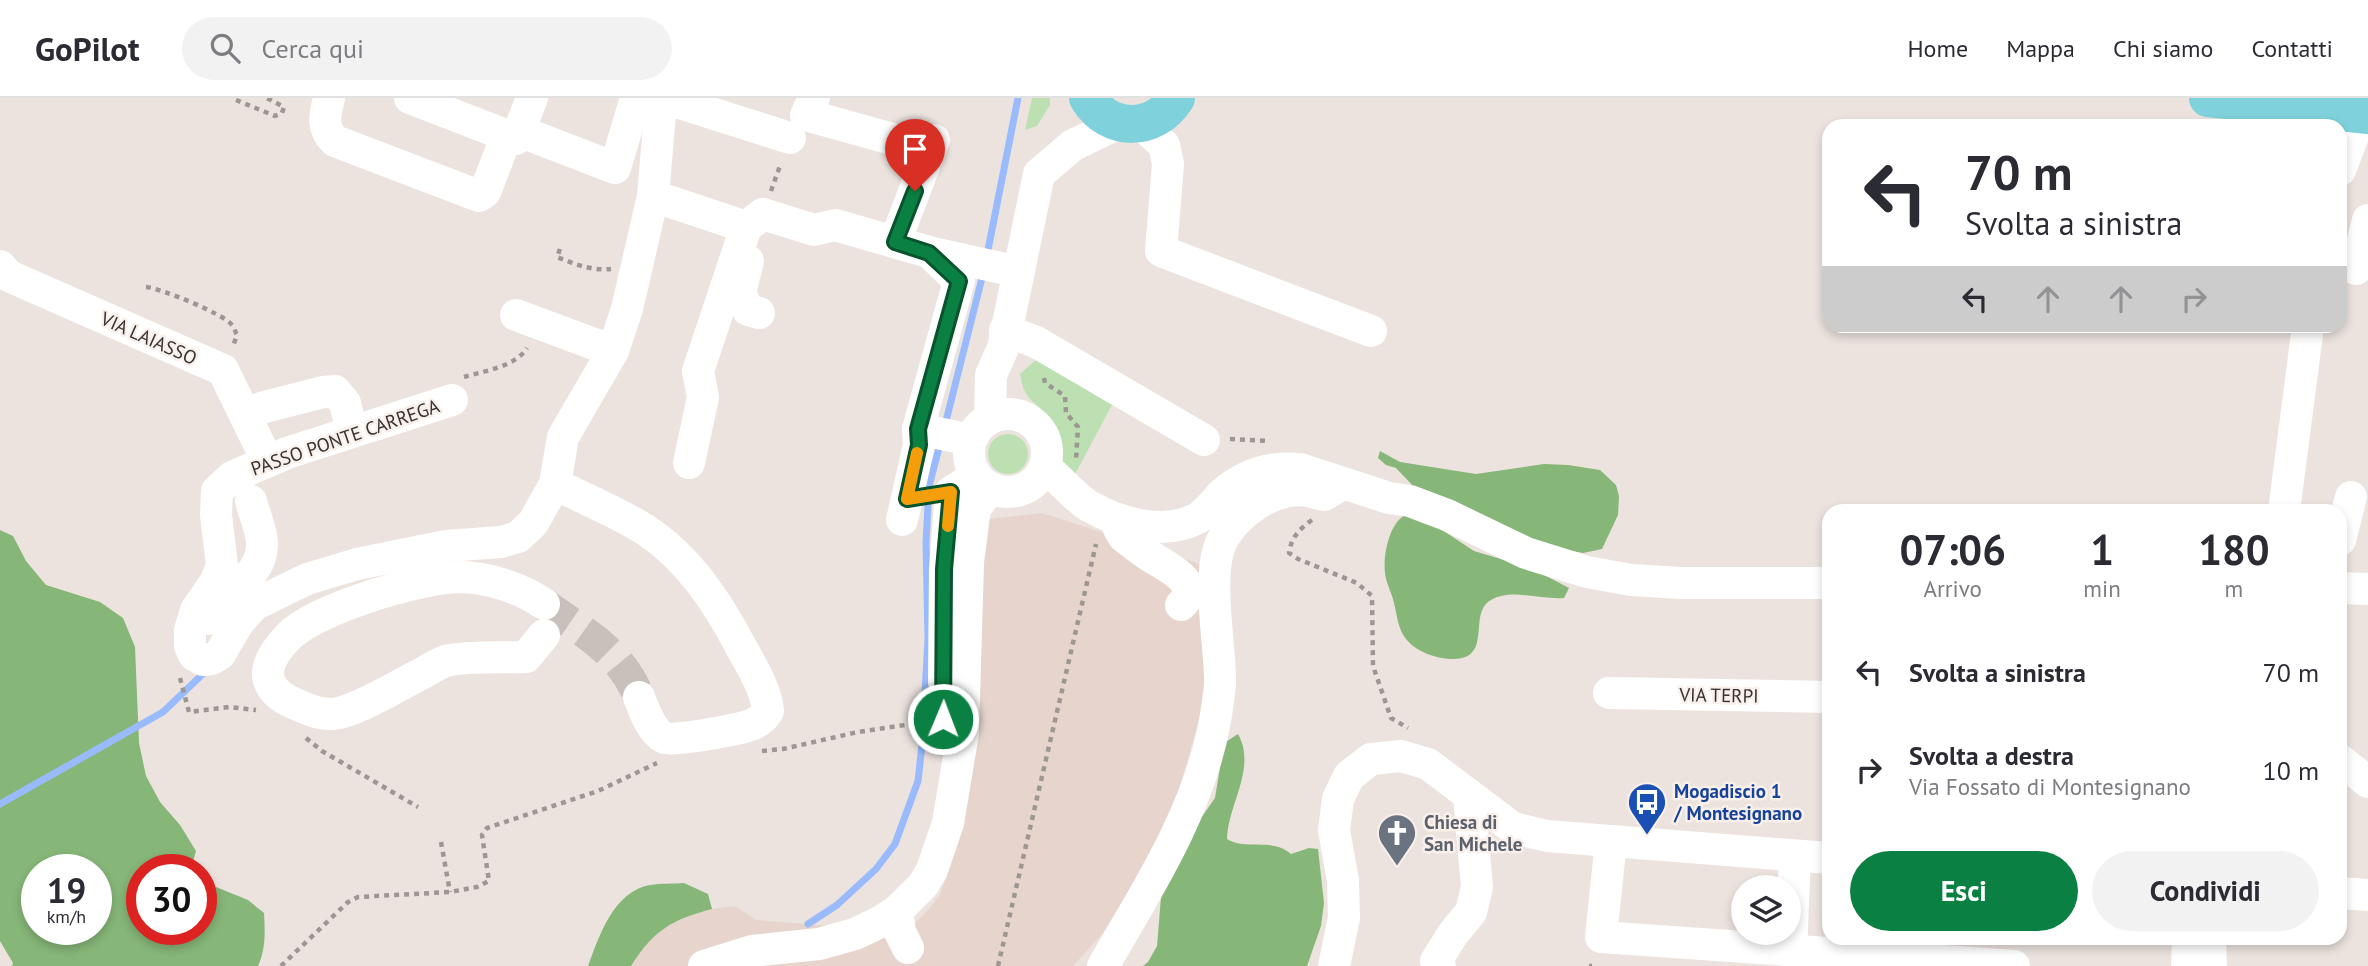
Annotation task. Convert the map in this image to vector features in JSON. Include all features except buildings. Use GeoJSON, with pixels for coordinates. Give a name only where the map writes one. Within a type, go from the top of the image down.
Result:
{"type":"FeatureCollection","features":[{"type":"Feature","properties":{"kind":"main road"},"geometry":{"type":"LineString","coordinates":[[2208,98],[2275,101],[2346,117]]}},
{"type":"Feature","properties":{"kind":"street"},"geometry":{"type":"LineString","coordinates":[[329,98],[325,122],[327,133],[335,141],[480,196],[485,192],[532,98]]}},
{"type":"Feature","properties":{"kind":"street"},"geometry":{"type":"LineString","coordinates":[[410,98],[447,105],[513,133],[615,168],[636,98]]}},
{"type":"Feature","properties":{"kind":"street"},"geometry":{"type":"LineString","coordinates":[[189,668],[220,654],[238,623],[254,605],[307,579],[357,564],[446,546],[501,542],[518,537],[533,523],[555,484],[564,437],[613,351],[653,196],[660,114],[664,98],[790,138]]}},
{"type":"Feature","properties":{"kind":"street"},"geometry":{"type":"LineString","coordinates":[[814,98],[806,115],[922,142],[895,242]]}},
{"type":"Feature","properties":{"kind":"street"},"geometry":{"type":"LineString","coordinates":[[929,721],[944,569],[971,465],[969,452],[983,427],[990,375],[1004,339],[1009,270],[1039,174],[1073,145],[1143,111],[1164,145],[1168,164],[1161,251],[1371,331]]}},
{"type":"Feature","properties":{"kind":"street"},"geometry":{"type":"LineString","coordinates":[[653,196],[755,220],[814,230],[835,225],[929,253],[1009,270]]}},
{"type":"Feature","properties":{"kind":"street"},"geometry":{"type":"LineString","coordinates":[[755,220],[740,293],[747,310],[759,313]]}},
{"type":"Feature","properties":{"kind":"street"},"geometry":{"type":"LineString","coordinates":[[690,463],[703,397],[698,371],[755,220]]}},
{"type":"Feature","properties":{"kind":"street"},"geometry":{"type":"LineString","coordinates":[[2356,269],[2368,220]]}},
{"type":"Feature","properties":{"kind":"street"},"geometry":{"type":"LineString","coordinates":[[929,253],[959,281],[918,429],[919,445],[904,509],[965,488],[1011,492],[1047,479]]}},
{"type":"Feature","properties":{"kind":"street","name":"VIA LAIASSO"},"geometry":{"type":"LineString","coordinates":[[0,266],[9,276],[223,370]]}},
{"type":"Feature","properties":{"kind":"street"},"geometry":{"type":"LineString","coordinates":[[516,315],[613,351]]}},
{"type":"Feature","properties":{"kind":"street"},"geometry":{"type":"LineString","coordinates":[[2285,504],[2307,333]]}},
{"type":"Feature","properties":{"kind":"street"},"geometry":{"type":"LineString","coordinates":[[1004,339],[1035,342],[1205,440]]}},
{"type":"Feature","properties":{"kind":"street"},"geometry":{"type":"LineString","coordinates":[[223,370],[260,446]]}},
{"type":"Feature","properties":{"kind":"street"},"geometry":{"type":"LineString","coordinates":[[261,408],[335,391],[345,403],[352,432]]}},
{"type":"Feature","properties":{"kind":"street","name":"PASSO PONTE CARREGA"},"geometry":{"type":"LineString","coordinates":[[189,668],[194,655],[190,646],[191,630],[197,610],[216,582],[222,565],[216,515],[217,491],[232,477],[288,453],[452,401]]}},
{"type":"Feature","properties":{"kind":"street"},"geometry":{"type":"LineString","coordinates":[[918,429],[983,427],[1029,420],[1039,429],[1045,440],[1047,479]]}},
{"type":"Feature","properties":{"kind":"street"},"geometry":{"type":"LineString","coordinates":[[1108,529],[1181,525],[1200,517],[1232,485],[1249,475],[1285,467],[1300,469],[1389,498],[1410,501],[1447,515],[1526,554],[1587,572],[1631,580],[1681,583],[1822,583]]}},
{"type":"Feature","properties":{"kind":"street"},"geometry":{"type":"LineString","coordinates":[[1047,479],[1088,505],[1108,529]]}},
{"type":"Feature","properties":{"kind":"street"},"geometry":{"type":"LineString","coordinates":[[1103,966],[1150,885],[1185,817],[1207,760],[1220,684],[1214,571],[1222,539],[1233,525],[1256,505],[1278,494],[1301,490],[1324,495],[1343,483]]}},
{"type":"Feature","properties":{"kind":"street"},"geometry":{"type":"LineString","coordinates":[[555,484],[645,530],[671,549],[724,614],[756,674],[768,712],[754,724],[739,729],[670,740],[659,734],[639,697]]}},
{"type":"Feature","properties":{"kind":"street"},"geometry":{"type":"LineString","coordinates":[[712,963],[764,957],[838,939],[880,922],[912,898],[932,870],[948,823],[963,733],[968,562],[975,508],[965,488]]}},
{"type":"Feature","properties":{"kind":"street"},"geometry":{"type":"LineString","coordinates":[[2347,513],[2351,497]]}},
{"type":"Feature","properties":{"kind":"street"},"geometry":{"type":"LineString","coordinates":[[189,668],[209,618],[223,600],[249,577],[258,559],[262,545],[251,501]]}},
{"type":"Feature","properties":{"kind":"street"},"geometry":{"type":"LineString","coordinates":[[1108,529],[1119,529],[1124,537],[1185,580],[1189,592],[1181,605]]}},
{"type":"Feature","properties":{"kind":"street"},"geometry":{"type":"LineString","coordinates":[[460,577],[515,589],[544,620],[526,657],[446,661],[354,708],[335,714],[320,713],[283,698],[273,690],[269,681],[268,671],[279,645],[298,628],[350,604],[418,582],[460,577]]}},
{"type":"Feature","properties":{"kind":"street"},"geometry":{"type":"LineString","coordinates":[[2347,588],[2368,589]]}},
{"type":"Feature","properties":{"kind":"street","name":"VIA TERPI"},"geometry":{"type":"LineString","coordinates":[[1609,693],[1822,696]]}},
{"type":"Feature","properties":{"kind":"street"},"geometry":{"type":"LineString","coordinates":[[1334,966],[1344,918],[1343,881],[1334,830],[1338,799],[1349,776],[1371,759],[1401,756],[1427,764],[1513,828],[1547,836],[1822,858]]}},
{"type":"Feature","properties":{"kind":"street"},"geometry":{"type":"LineString","coordinates":[[2347,766],[2368,782]]}},
{"type":"Feature","properties":{"kind":"street"},"geometry":{"type":"LineString","coordinates":[[1440,966],[1436,961],[1471,912],[1477,887],[1469,797]]}},
{"type":"Feature","properties":{"kind":"street"},"geometry":{"type":"LineString","coordinates":[[1611,841],[1601,937],[1791,951],[1999,956]]}},
{"type":"Feature","properties":{"kind":"street"},"geometry":{"type":"LineString","coordinates":[[1791,951],[1795,856]]}},
{"type":"Feature","properties":{"kind":"street"},"geometry":{"type":"LineString","coordinates":[[2347,894],[2368,895]]}},
{"type":"Feature","properties":{"kind":"street"},"geometry":{"type":"LineString","coordinates":[[2347,910],[2368,911]]}},
{"type":"Feature","properties":{"kind":"street"},"geometry":{"type":"LineString","coordinates":[[897,911],[900,932],[908,948]]}},
{"type":"Feature","properties":{"kind":"street"},"geometry":{"type":"LineString","coordinates":[[2187,966],[2188,945]]}},
{"type":"Feature","properties":{"kind":"street"},"geometry":{"type":"LineString","coordinates":[[2210,945],[2211,966]]}},
{"type":"Feature","properties":{"kind":"path"},"geometry":{"type":"LineString","coordinates":[[236,100],[279,116],[284,107],[267,98]]}},
{"type":"Feature","properties":{"kind":"path"},"geometry":{"type":"LineString","coordinates":[[755,220],[790,138]]}},
{"type":"Feature","properties":{"kind":"path"},"geometry":{"type":"LineString","coordinates":[[560,249],[557,257],[588,269],[602,270],[636,264]]}},
{"type":"Feature","properties":{"kind":"path"},"geometry":{"type":"LineString","coordinates":[[146,287],[215,313],[232,324],[237,335],[223,370]]}},
{"type":"Feature","properties":{"kind":"path"},"geometry":{"type":"LineString","coordinates":[[1042,373],[1045,383],[1065,396],[1066,414],[1078,427],[1077,458],[1047,479]]}},
{"type":"Feature","properties":{"kind":"path"},"geometry":{"type":"LineString","coordinates":[[1205,440],[1248,438],[1273,441]]}},
{"type":"Feature","properties":{"kind":"path"},"geometry":{"type":"LineString","coordinates":[[1319,517],[1298,531],[1290,541],[1289,553],[1357,583],[1372,596],[1373,666],[1391,718],[1413,732]]}},
{"type":"Feature","properties":{"kind":"path"},"geometry":{"type":"LineString","coordinates":[[998,966],[1108,529]]}},
{"type":"Feature","properties":{"kind":"path"},"geometry":{"type":"LineString","coordinates":[[189,668],[189,712],[229,706],[267,714]]}},
{"type":"Feature","properties":{"kind":"path"},"geometry":{"type":"LineString","coordinates":[[816,742],[858,732],[929,721]]}},
{"type":"Feature","properties":{"kind":"path"},"geometry":{"type":"LineString","coordinates":[[302,734],[322,751],[418,807]]}},
{"type":"Feature","properties":{"kind":"path"},"geometry":{"type":"LineString","coordinates":[[281,966],[348,902],[358,897],[450,892],[477,887],[489,881],[482,835],[487,828],[598,791],[668,758]]}},
{"type":"Feature","properties":{"kind":"path"},"geometry":{"type":"LineString","coordinates":[[441,842],[450,892]]}},
{"type":"Feature","properties":{"kind":"shaded area"},"geometry":{"type":"Polygon","coordinates":[[[1042,513],[1203,565],[1209,670],[1200,716],[1169,825],[1102,934],[1073,966],[631,966],[645,943],[663,928],[712,909],[735,906],[757,920],[818,925],[866,925],[914,924],[929,909],[939,896],[948,873],[973,742],[981,531],[989,519],[1042,513]]]}},
{"type":"Feature","properties":{"kind":"green space"},"geometry":{"type":"Polygon","coordinates":[[[1032,98],[1050,98],[1050,105],[1037,126],[1025,130],[1032,98]]]}},
{"type":"Feature","properties":{"kind":"green space"},"geometry":{"type":"Polygon","coordinates":[[[1037,359],[1113,403],[1073,478],[1059,467],[1057,442],[1051,425],[1043,412],[1027,396],[1022,384],[1020,374],[1037,359]]]}},
{"type":"Feature","properties":{"kind":"green space"},"geometry":{"type":"Polygon","coordinates":[[[1008,434],[1022,440],[1028,454],[1022,468],[1008,474],[994,468],[988,454],[994,440],[1008,434]]]}},
{"type":"Feature","properties":{"kind":"green space"},"geometry":{"type":"Polygon","coordinates":[[[1380,451],[1400,462],[1476,474],[1544,464],[1600,470],[1616,485],[1619,496],[1618,515],[1602,549],[1583,553],[1533,544],[1416,489],[1396,468],[1386,465],[1378,458],[1380,451]]]}},
{"type":"Feature","properties":{"kind":"green space"},"geometry":{"type":"Polygon","coordinates":[[[1405,515],[1433,524],[1474,551],[1531,568],[1569,588],[1564,598],[1508,595],[1491,600],[1484,606],[1473,652],[1453,659],[1427,654],[1415,648],[1403,635],[1386,577],[1388,541],[1395,525],[1405,515]]]}},
{"type":"Feature","properties":{"kind":"green space"},"geometry":{"type":"Polygon","coordinates":[[[0,530],[13,536],[26,561],[46,585],[100,602],[123,618],[135,647],[139,743],[146,776],[160,802],[180,825],[196,851],[195,854],[126,854],[126,945],[217,945],[217,887],[248,900],[264,913],[265,933],[258,966],[12,966],[13,963],[0,941],[0,530]]]}},
{"type":"Feature","properties":{"kind":"green space"},"geometry":{"type":"Polygon","coordinates":[[[1238,734],[1243,747],[1243,773],[1227,839],[1242,844],[1276,846],[1291,854],[1309,848],[1318,849],[1324,903],[1321,926],[1307,966],[1143,966],[1157,946],[1162,885],[1192,831],[1215,798],[1224,743],[1238,734]]]}},
{"type":"Feature","properties":{"kind":"green space"},"geometry":{"type":"Polygon","coordinates":[[[684,883],[708,894],[712,909],[685,917],[665,928],[648,943],[631,966],[588,966],[610,916],[627,896],[650,885],[684,883]]]}},
{"type":"Feature","properties":{"kind":"waterway"},"geometry":{"type":"LineString","coordinates":[[987,255],[1018,98]]}},
{"type":"Feature","properties":{"kind":"waterway"},"geometry":{"type":"LineString","coordinates":[[945,425],[984,270]]}},
{"type":"Feature","properties":{"kind":"waterway"},"geometry":{"type":"LineString","coordinates":[[808,924],[837,905],[876,869],[895,844],[918,781],[928,639],[926,543],[929,486],[941,440]]}},
{"type":"Feature","properties":{"kind":"waterway"},"geometry":{"type":"LineString","coordinates":[[0,804],[163,712],[207,670]]}},
{"type":"Feature","properties":{"kind":"tunnel"},"geometry":{"type":"LineString","coordinates":[[544,604],[611,654],[631,680],[639,697]]}},
{"type":"Feature","properties":{"kind":"slow traffic"},"geometry":{"type":"LineString","coordinates":[[917,453],[907,499],[951,492],[948,526]]}},
{"type":"Feature","properties":{"kind":"place","name":"Mogadiscio 1 / Montesignano"},"geometry":{"type":"Point","coordinates":[1647,836]}},
{"type":"Feature","properties":{"kind":"place","name":"Chiesa di San Michele"},"geometry":{"type":"Point","coordinates":[1397,867]}},
{"type":"Feature","properties":{"kind":"route"},"geometry":{"type":"LineString","coordinates":[[915,191],[895,242],[929,253],[959,281],[918,429],[919,445],[907,499],[951,492],[944,569],[943,719]]}}]}
